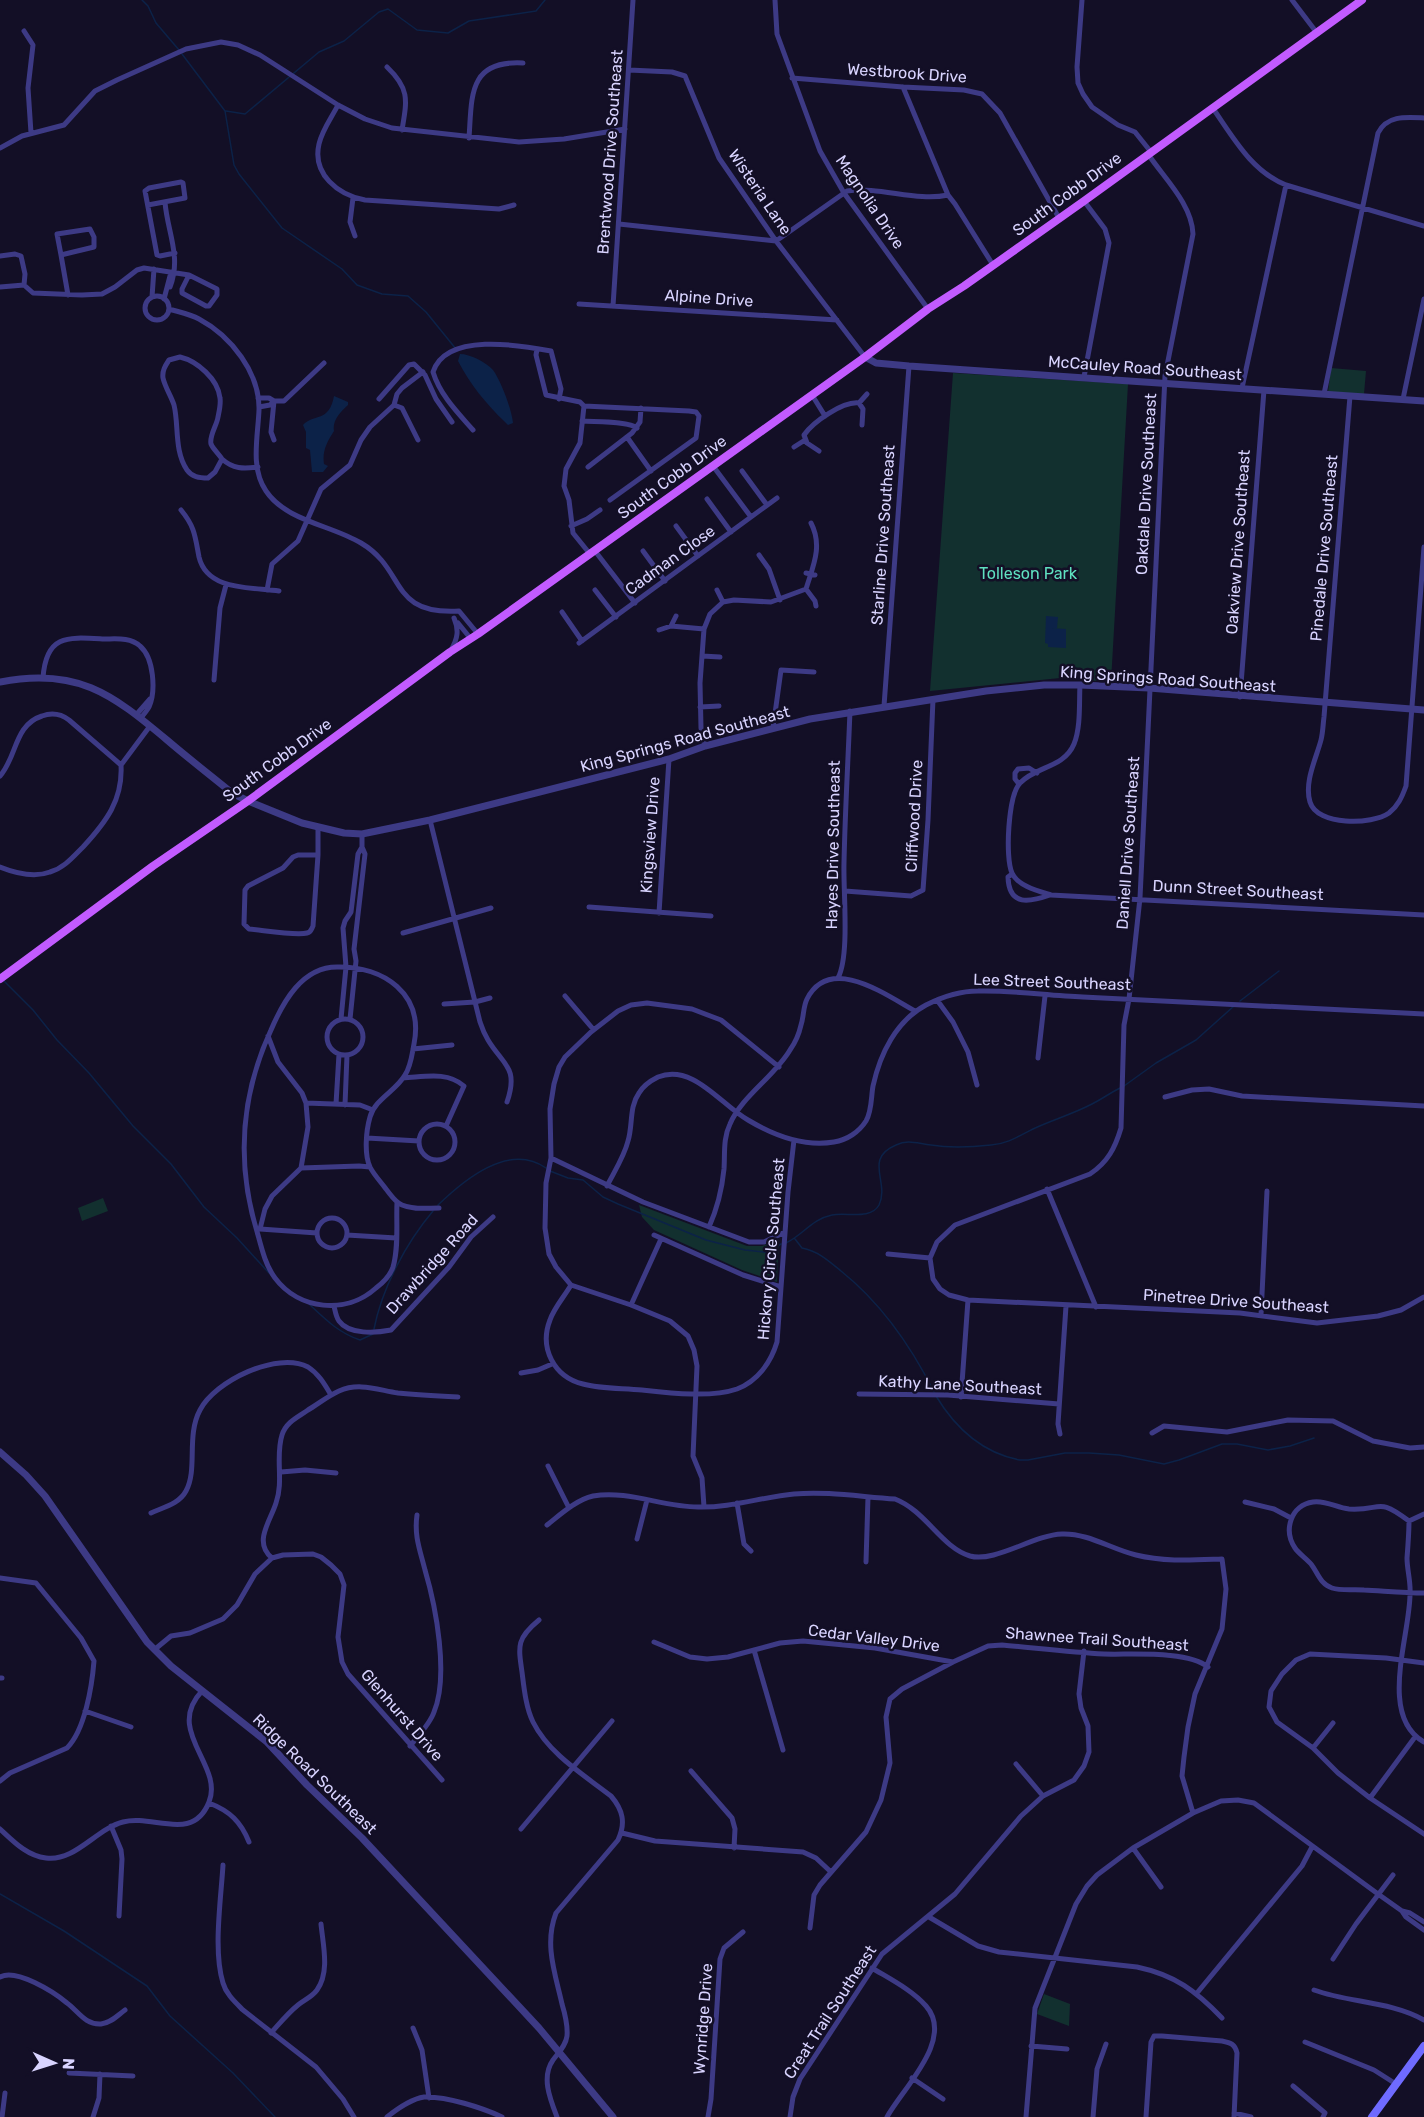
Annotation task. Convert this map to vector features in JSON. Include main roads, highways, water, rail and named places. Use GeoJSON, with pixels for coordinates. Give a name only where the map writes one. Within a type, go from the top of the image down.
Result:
{"type":"FeatureCollection","features":[{"type":"Feature","properties":{"kind":"main road","name":"South Cobb Drive"},"geometry":{"type":"LineString","coordinates":[[0,979],[450,652],[865,357],[928,309],[1084,201],[1362,0]]}},
{"type":"Feature","properties":{"kind":"main road"},"geometry":{"type":"LineString","coordinates":[[1372,2117],[1424,2046]]}},
{"type":"Feature","properties":{"kind":"water"},"geometry":{"type":"Polygon","coordinates":[[[460,354],[478,359],[493,370],[506,396],[513,423],[508,425],[479,393],[458,361],[460,354]]]}},
{"type":"Feature","properties":{"kind":"water"},"geometry":{"type":"Polygon","coordinates":[[[334,396],[348,402],[348,405],[335,420],[334,431],[326,447],[324,464],[328,466],[323,472],[312,472],[310,450],[306,448],[306,432],[303,425],[325,414],[332,405],[334,396]]]}},
{"type":"Feature","properties":{"kind":"water"},"geometry":{"type":"Polygon","coordinates":[[[1046,616],[1058,617],[1057,628],[1052,628],[1066,629],[1066,648],[1048,647],[1045,643],[1046,616]]]}},
{"type":"Feature","properties":{"kind":"waterway"},"geometry":{"type":"LineString","coordinates":[[142,0],[148,6],[156,23],[179,50]]}},
{"type":"Feature","properties":{"kind":"waterway"},"geometry":{"type":"LineString","coordinates":[[226,111],[245,114],[319,52],[344,41],[379,12],[388,9],[417,30],[448,33],[469,21],[536,11],[545,0]]}},
{"type":"Feature","properties":{"kind":"waterway"},"geometry":{"type":"LineString","coordinates":[[182,54],[225,111],[234,165],[239,174],[282,228],[342,269],[357,285],[382,294],[408,296],[426,312],[456,349]]}},
{"type":"Feature","properties":{"kind":"waterway"},"geometry":{"type":"LineString","coordinates":[[1240,1001],[1279,971]]}},
{"type":"Feature","properties":{"kind":"waterway"},"geometry":{"type":"LineString","coordinates":[[4,981],[33,1010],[133,1126],[171,1164],[204,1207],[269,1273]]}},
{"type":"Feature","properties":{"kind":"waterway"},"geometry":{"type":"LineString","coordinates":[[1124,1086],[1156,1063],[1196,1040],[1234,1006]]}},
{"type":"Feature","properties":{"kind":"waterway"},"geometry":{"type":"LineString","coordinates":[[786,1243],[825,1217],[838,1214],[864,1214],[875,1210],[882,1196],[879,1172],[881,1157],[886,1151],[900,1143],[961,1147],[1002,1143],[1085,1108],[1120,1088]]}},
{"type":"Feature","properties":{"kind":"waterway"},"geometry":{"type":"LineString","coordinates":[[438,1205],[474,1175],[502,1162],[517,1159],[532,1161],[546,1168]]}},
{"type":"Feature","properties":{"kind":"waterway"},"geometry":{"type":"LineString","coordinates":[[550,1171],[568,1178],[583,1180],[603,1197],[706,1240],[745,1250],[772,1253],[781,1244]]}},
{"type":"Feature","properties":{"kind":"waterway"},"geometry":{"type":"LineString","coordinates":[[374,1329],[383,1298],[396,1267],[433,1211]]}},
{"type":"Feature","properties":{"kind":"waterway"},"geometry":{"type":"LineString","coordinates":[[795,1239],[802,1248],[818,1254],[832,1264],[856,1284],[882,1311],[905,1342],[934,1392]]}},
{"type":"Feature","properties":{"kind":"waterway"},"geometry":{"type":"LineString","coordinates":[[310,1305],[333,1326],[352,1337],[360,1340],[373,1334]]}},
{"type":"Feature","properties":{"kind":"waterway"},"geometry":{"type":"LineString","coordinates":[[936,1396],[952,1419],[971,1438],[994,1452],[1020,1460],[1065,1453],[1089,1453],[1119,1455],[1164,1464],[1222,1444],[1237,1444],[1268,1450],[1314,1438]]}},
{"type":"Feature","properties":{"kind":"waterway"},"geometry":{"type":"LineString","coordinates":[[0,1894],[64,1931],[147,1986],[170,2016],[233,2073],[275,2117]]}},
{"type":"Feature","properties":{"kind":"park label","name":"Tolleson Park"},"geometry":{"type":"Point","coordinates":[1028,573]}}]}
